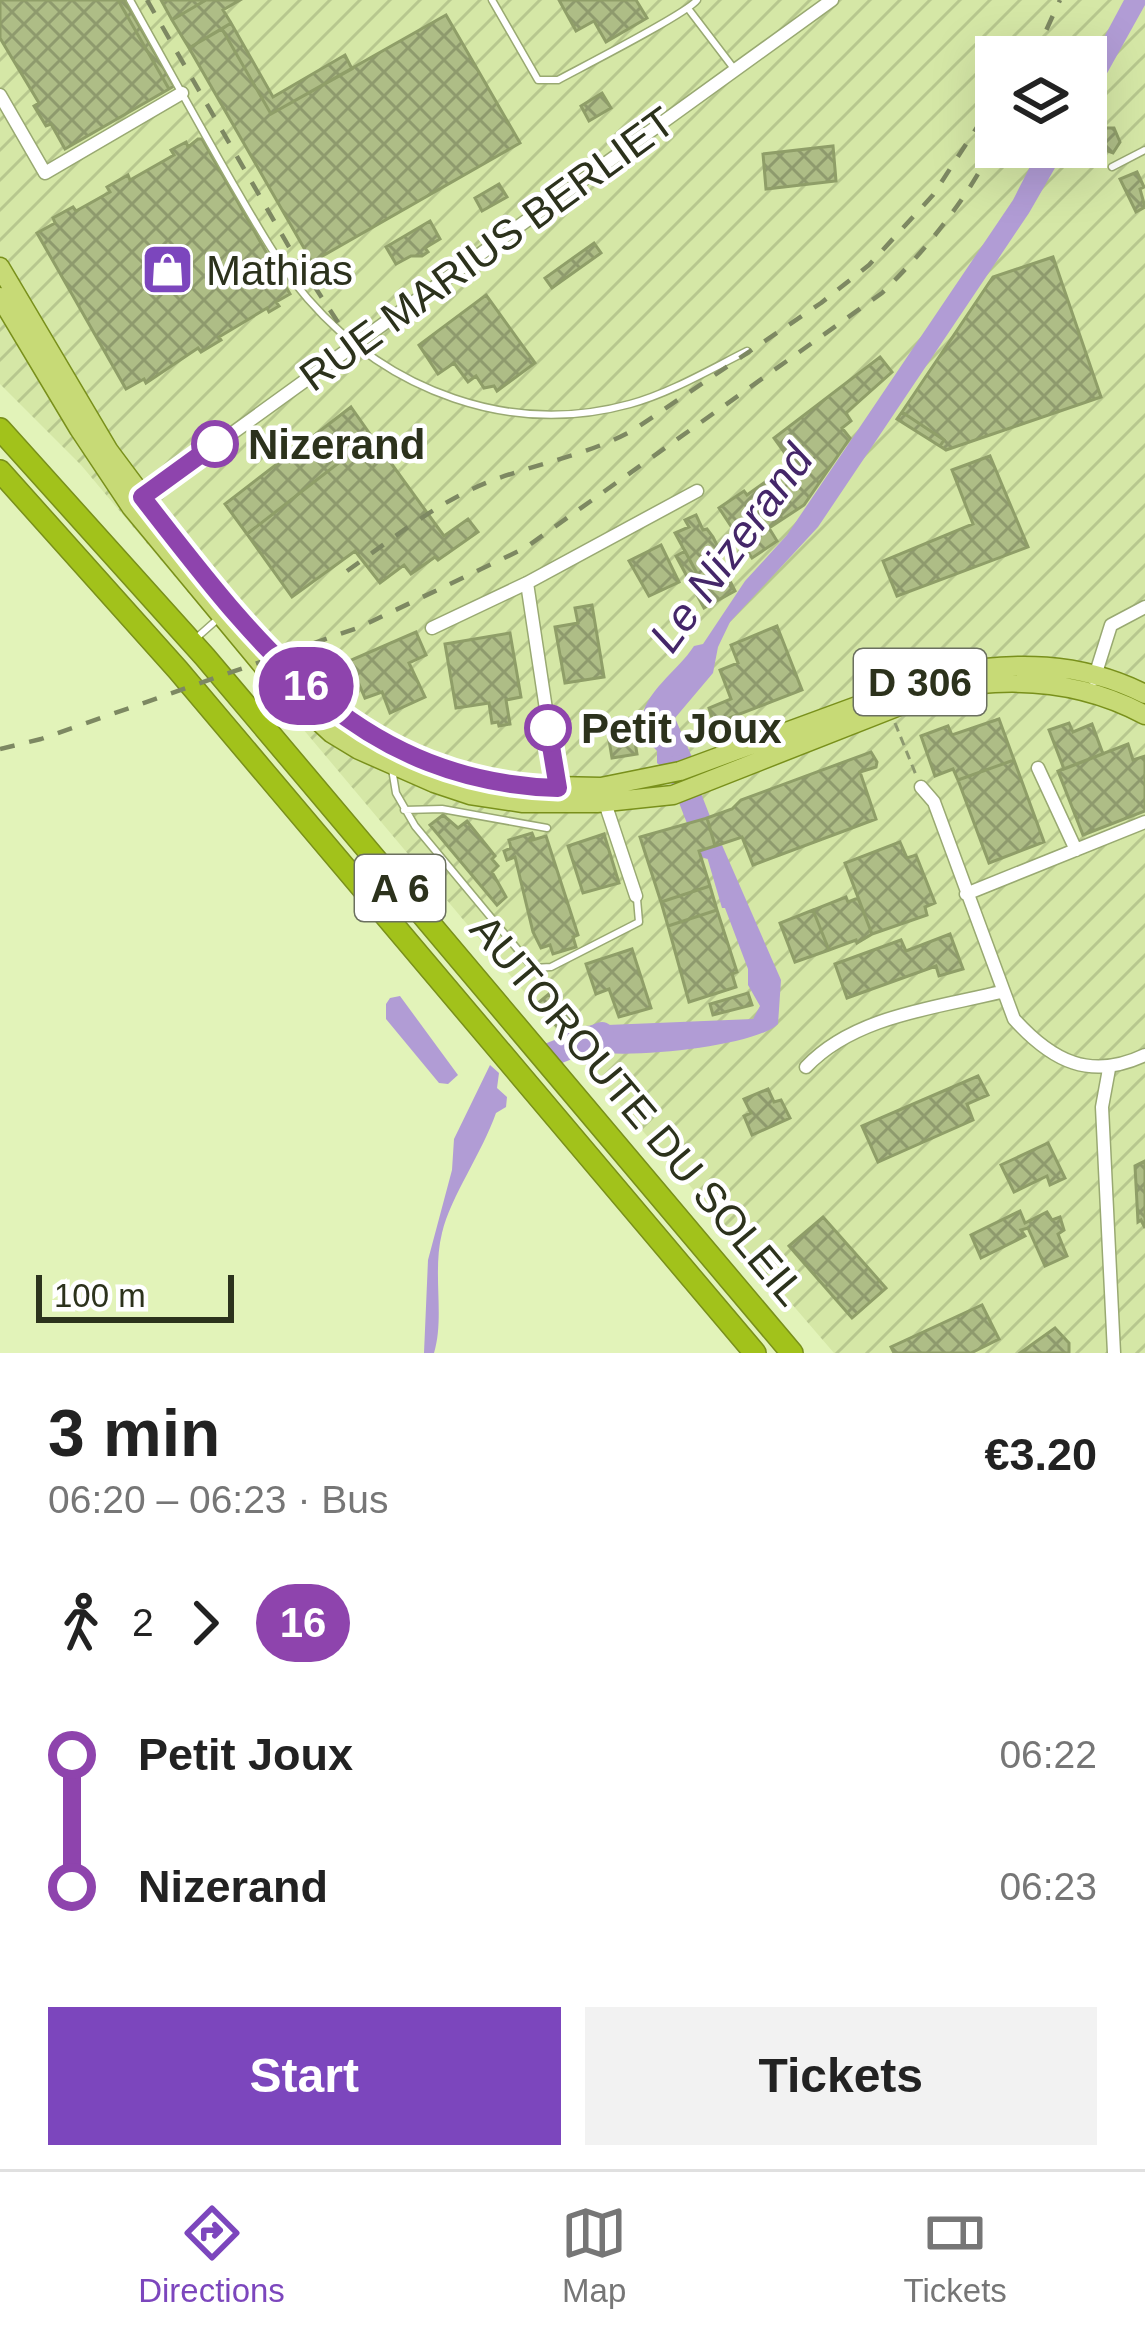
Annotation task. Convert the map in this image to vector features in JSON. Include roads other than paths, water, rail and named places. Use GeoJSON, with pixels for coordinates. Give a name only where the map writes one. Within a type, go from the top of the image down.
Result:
{"type":"FeatureCollection","features":[{"type":"Feature","properties":{"kind":"highway","name":"AUTOROUTE DU SOLEIL"},"geometry":{"type":"LineString","coordinates":[[0,429],[192,642],[792,1353]]}},
{"type":"Feature","properties":{"kind":"highway","name":"AUTOROUTE DU SOLEIL"},"geometry":{"type":"LineString","coordinates":[[0,471],[178,670],[755,1353]]}},
{"type":"Feature","properties":{"kind":"main road","name":"D 306"},"geometry":{"type":"LineString","coordinates":[[0,267],[11,306],[79,429],[221,616],[278,683],[331,733],[471,779],[559,796],[669,785],[940,690],[978,683],[1093,683],[1145,716]]}},
{"type":"Feature","properties":{"kind":"main road","name":"D 306"},"geometry":{"type":"LineString","coordinates":[[137,502],[272,654],[395,757]]}},
{"type":"Feature","properties":{"kind":"main road","name":"D 306"},"geometry":{"type":"LineString","coordinates":[[705,773],[944,674],[985,666],[1040,663],[1093,683],[1145,694]]}},
{"type":"Feature","properties":{"kind":"street","name":"RUE MARIUS BERLIET"},"geometry":{"type":"LineString","coordinates":[[137,502],[832,0]]}},
{"type":"Feature","properties":{"kind":"street"},"geometry":{"type":"LineString","coordinates":[[0,95],[45,172],[182,92]]}},
{"type":"Feature","properties":{"kind":"street"},"geometry":{"type":"LineString","coordinates":[[432,628],[527,583],[697,491]]}},
{"type":"Feature","properties":{"kind":"street"},"geometry":{"type":"LineString","coordinates":[[527,583],[559,796]]}},
{"type":"Feature","properties":{"kind":"street"},"geometry":{"type":"LineString","coordinates":[[1093,683],[1111,625],[1145,608]]}},
{"type":"Feature","properties":{"kind":"street"},"geometry":{"type":"LineString","coordinates":[[1038,768],[1076,850]]}},
{"type":"Feature","properties":{"kind":"street"},"geometry":{"type":"LineString","coordinates":[[921,787],[934,802],[1014,1019],[1035,1043],[1069,1062],[1109,1069],[1145,1055]]}},
{"type":"Feature","properties":{"kind":"street"},"geometry":{"type":"LineString","coordinates":[[603,795],[636,896]]}},
{"type":"Feature","properties":{"kind":"street"},"geometry":{"type":"LineString","coordinates":[[966,894],[1145,822]]}},
{"type":"Feature","properties":{"kind":"street"},"geometry":{"type":"LineString","coordinates":[[806,1067],[826,1046],[892,1018],[1001,992]]}},
{"type":"Feature","properties":{"kind":"street"},"geometry":{"type":"LineString","coordinates":[[1109,1069],[1102,1107],[1114,1353]]}},
{"type":"Feature","properties":{"kind":"lane"},"geometry":{"type":"LineString","coordinates":[[130,0],[271,249],[309,300],[375,361],[458,402],[512,413],[548,414],[588,412],[651,397],[746,351]]}},
{"type":"Feature","properties":{"kind":"lane"},"geometry":{"type":"LineString","coordinates":[[492,0],[538,80],[558,80],[666,19],[690,11],[697,0]]}},
{"type":"Feature","properties":{"kind":"lane"},"geometry":{"type":"LineString","coordinates":[[690,11],[735,70]]}},
{"type":"Feature","properties":{"kind":"lane"},"geometry":{"type":"LineString","coordinates":[[1112,167],[1145,150]]}},
{"type":"Feature","properties":{"kind":"lane"},"geometry":{"type":"LineString","coordinates":[[192,642],[221,616]]}},
{"type":"Feature","properties":{"kind":"lane"},"geometry":{"type":"LineString","coordinates":[[395,757],[395,793],[404,810],[533,968],[550,967],[639,922],[636,896]]}},
{"type":"Feature","properties":{"kind":"lane"},"geometry":{"type":"LineString","coordinates":[[404,810],[442,809],[547,828]]}},
{"type":"Feature","properties":{"kind":"waterway","name":"Le Nizerand"},"geometry":{"type":"LineString","coordinates":[[678,767],[709,847]]}},
{"type":"Feature","properties":{"kind":"waterway","name":"Le Nizerand"},"geometry":{"type":"LineString","coordinates":[[552,1054],[602,1034]]}},
{"type":"Feature","properties":{"kind":"railway"},"geometry":{"type":"LineString","coordinates":[[147,0],[292,252],[347,336]]}},
{"type":"Feature","properties":{"kind":"railway"},"geometry":{"type":"LineString","coordinates":[[1044,36],[1060,0]]}},
{"type":"Feature","properties":{"kind":"railway"},"geometry":{"type":"LineString","coordinates":[[347,571],[476,487],[635,429],[821,303],[869,265],[933,195],[975,130]]}},
{"type":"Feature","properties":{"kind":"railway"},"geometry":{"type":"LineString","coordinates":[[0,749],[41,739],[360,627],[525,548],[882,293],[945,222],[981,168]]}},
{"type":"Feature","properties":{"kind":"place","name":"Mathias"},"geometry":{"type":"Point","coordinates":[167,270]}},
{"type":"Feature","properties":{"kind":"place","name":"Nizerand"},"geometry":{"type":"Point","coordinates":[215,444]}},
{"type":"Feature","properties":{"kind":"place","name":"Petit Joux"},"geometry":{"type":"Point","coordinates":[548,728]}}]}
